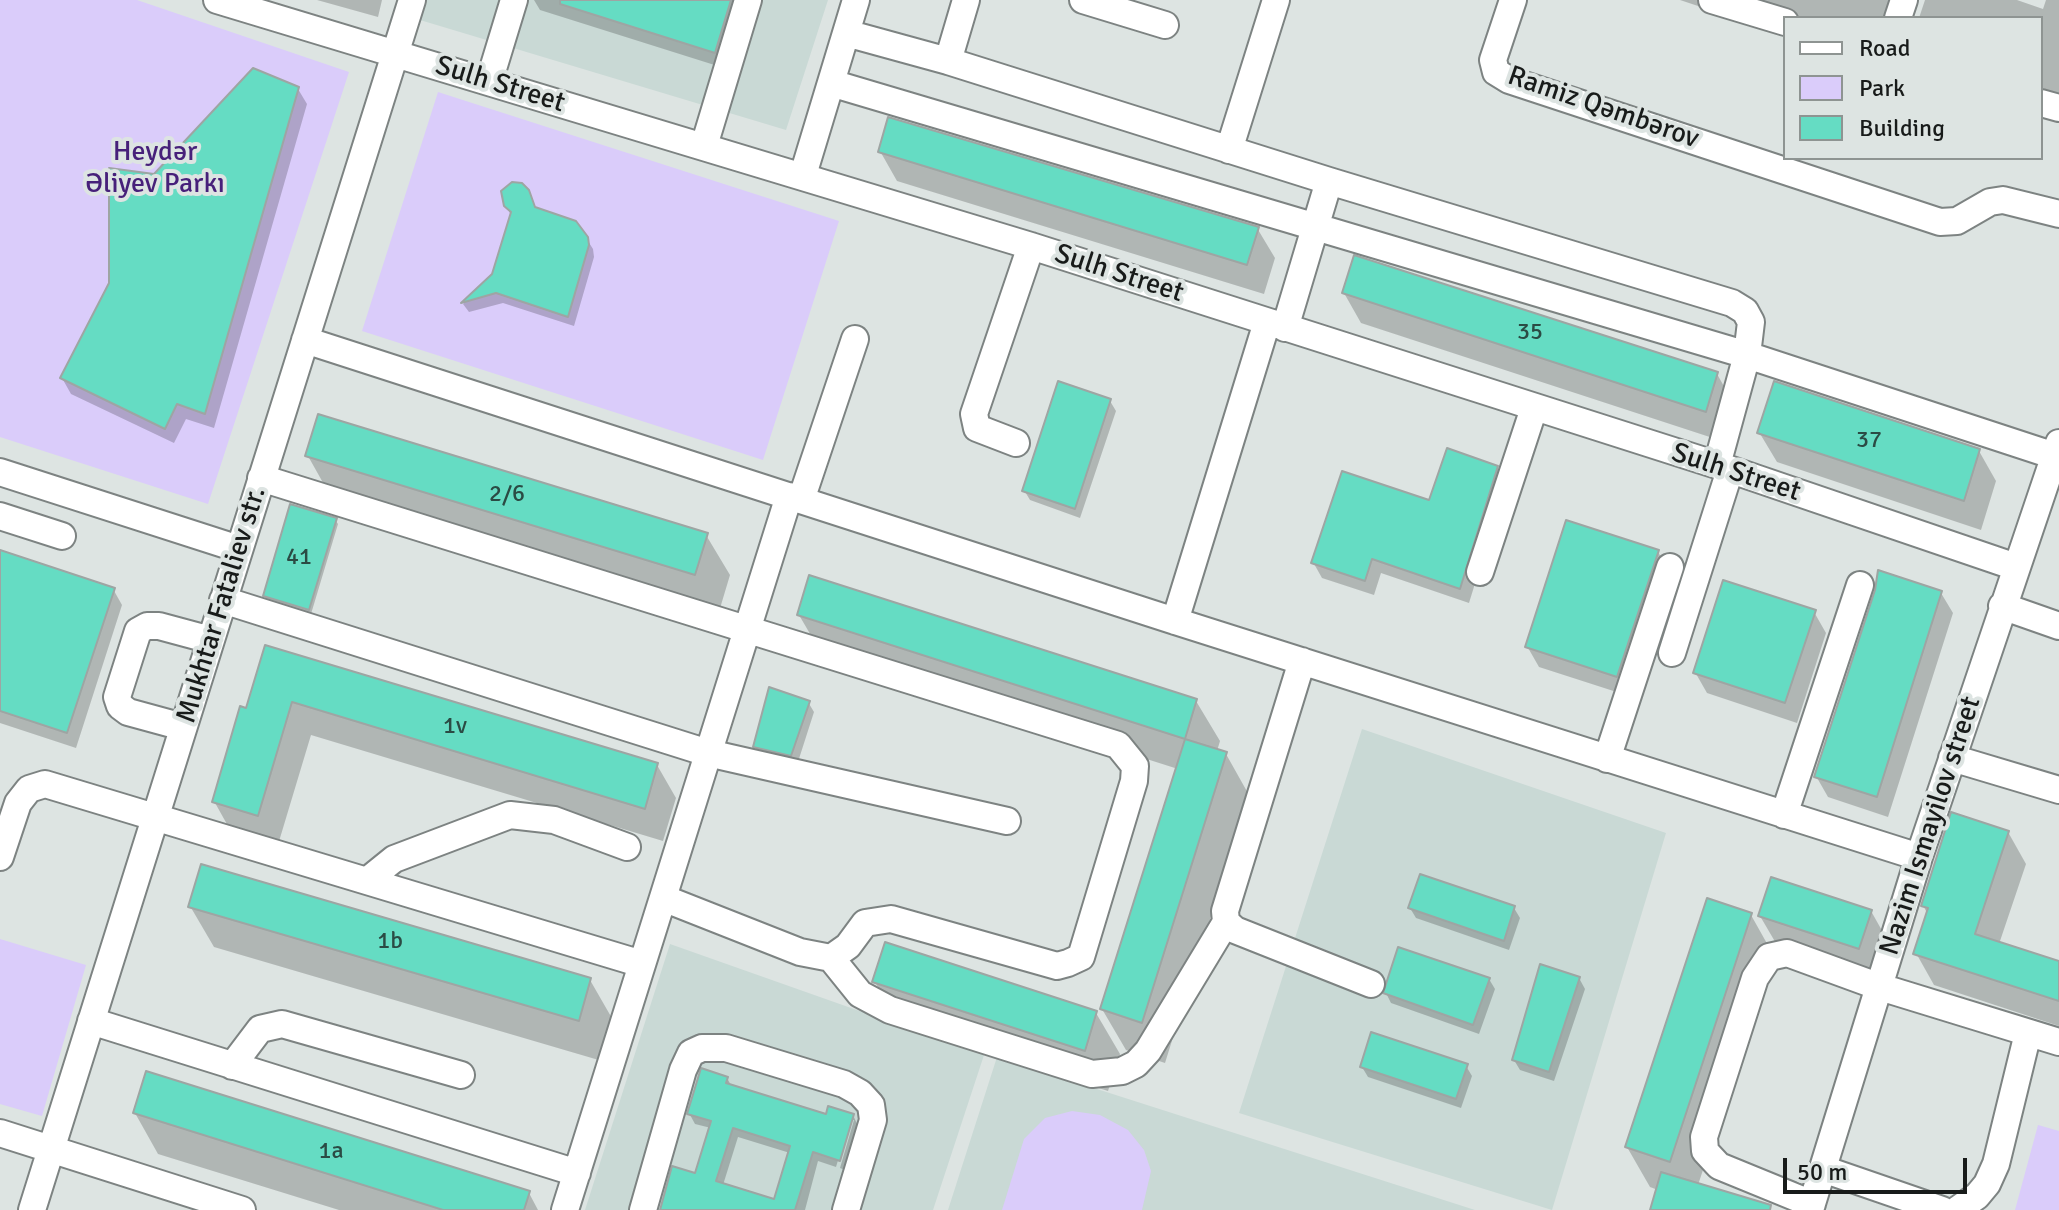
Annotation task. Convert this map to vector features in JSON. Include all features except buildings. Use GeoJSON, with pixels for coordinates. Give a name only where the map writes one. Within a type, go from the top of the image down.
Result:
{"type":"FeatureCollection","features":[{"type":"Feature","properties":{"kind":"street","name":"Sulh Street"},"geometry":{"type":"LineString","coordinates":[[217,0],[1031,246],[1723,468],[2016,567]]}},
{"type":"Feature","properties":{"kind":"street","name":"Mukhtar Fataliev str."},"geometry":{"type":"LineString","coordinates":[[32,1210],[412,0]]}},
{"type":"Feature","properties":{"kind":"street"},"geometry":{"type":"LineString","coordinates":[[489,82],[514,0]]}},
{"type":"Feature","properties":{"kind":"street"},"geometry":{"type":"LineString","coordinates":[[704,146],[748,0]]}},
{"type":"Feature","properties":{"kind":"street"},"geometry":{"type":"LineString","coordinates":[[803,175],[856,0]]}},
{"type":"Feature","properties":{"kind":"street"},"geometry":{"type":"LineString","coordinates":[[948,61],[966,0]]}},
{"type":"Feature","properties":{"kind":"street"},"geometry":{"type":"LineString","coordinates":[[1083,0],[1165,25]]}},
{"type":"Feature","properties":{"kind":"street"},"geometry":{"type":"LineString","coordinates":[[1229,150],[1276,0]]}},
{"type":"Feature","properties":{"kind":"street","name":"Ramiz Qəmbərov"},"geometry":{"type":"LineString","coordinates":[[1513,0],[1493,60],[1496,72],[1509,80],[1783,160],[1940,222],[1957,221],[1990,202],[2003,200],[2059,214]]}},
{"type":"Feature","properties":{"kind":"street"},"geometry":{"type":"LineString","coordinates":[[1712,0],[1783,21]]}},
{"type":"Feature","properties":{"kind":"street"},"geometry":{"type":"LineString","coordinates":[[846,33],[948,61],[1732,303],[1745,311],[1751,322],[1747,355],[1723,468],[1672,653]]}},
{"type":"Feature","properties":{"kind":"street"},"geometry":{"type":"LineString","coordinates":[[831,83],[2057,449]]}},
{"type":"Feature","properties":{"kind":"street"},"geometry":{"type":"LineString","coordinates":[[1175,621],[1276,325],[1316,227],[1329,181]]}},
{"type":"Feature","properties":{"kind":"street"},"geometry":{"type":"LineString","coordinates":[[1016,443],[977,428],[974,414],[1031,246]]}},
{"type":"Feature","properties":{"kind":"street"},"geometry":{"type":"LineString","coordinates":[[565,1210],[747,628],[855,339]]}},
{"type":"Feature","properties":{"kind":"street"},"geometry":{"type":"LineString","coordinates":[[305,340],[1919,857]]}},
{"type":"Feature","properties":{"kind":"street"},"geometry":{"type":"LineString","coordinates":[[1480,572],[1534,408]]}},
{"type":"Feature","properties":{"kind":"street","name":"Nazim Ismayilov street"},"geometry":{"type":"LineString","coordinates":[[1811,1207],[1919,857],[2057,449]]}},
{"type":"Feature","properties":{"kind":"street"},"geometry":{"type":"LineString","coordinates":[[0,472],[239,549]]}},
{"type":"Feature","properties":{"kind":"street"},"geometry":{"type":"LineString","coordinates":[[261,478],[1118,745],[1135,766],[1134,781],[1081,957],[1057,966],[891,919],[865,923],[848,946],[831,958]]}},
{"type":"Feature","properties":{"kind":"street"},"geometry":{"type":"LineString","coordinates":[[0,516],[62,536]]}},
{"type":"Feature","properties":{"kind":"street"},"geometry":{"type":"LineString","coordinates":[[1607,759],[1670,567]]}},
{"type":"Feature","properties":{"kind":"street"},"geometry":{"type":"LineString","coordinates":[[1784,815],[1860,585]]}},
{"type":"Feature","properties":{"kind":"street"},"geometry":{"type":"LineString","coordinates":[[223,600],[708,753],[1007,821]]}},
{"type":"Feature","properties":{"kind":"street"},"geometry":{"type":"LineString","coordinates":[[2002,606],[2059,626]]}},
{"type":"Feature","properties":{"kind":"street"},"geometry":{"type":"LineString","coordinates":[[183,727],[128,712],[120,706],[117,697],[138,631],[147,626],[159,626],[211,640]]}},
{"type":"Feature","properties":{"kind":"street"},"geometry":{"type":"LineString","coordinates":[[663,898],[800,952],[831,958],[860,994],[890,1010],[953,1027],[1092,1074],[1122,1071],[1136,1064],[1148,1051],[1226,922],[1228,898],[1302,661]]}},
{"type":"Feature","properties":{"kind":"street"},"geometry":{"type":"LineString","coordinates":[[1952,758],[2059,790]]}},
{"type":"Feature","properties":{"kind":"street"},"geometry":{"type":"LineString","coordinates":[[0,857],[18,803],[29,789],[45,784],[642,964]]}},
{"type":"Feature","properties":{"kind":"street"},"geometry":{"type":"LineString","coordinates":[[368,880],[394,859],[510,815],[554,820],[627,847]]}},
{"type":"Feature","properties":{"kind":"street"},"geometry":{"type":"LineString","coordinates":[[1226,922],[1235,930],[1371,984]]}},
{"type":"Feature","properties":{"kind":"street"},"geometry":{"type":"LineString","coordinates":[[1811,1207],[1719,1166],[1705,1151],[1704,1137],[1755,978],[1769,957],[1787,953],[1880,987],[2059,1042]]}},
{"type":"Feature","properties":{"kind":"street"},"geometry":{"type":"LineString","coordinates":[[91,1021],[577,1173]]}},
{"type":"Feature","properties":{"kind":"street"},"geometry":{"type":"LineString","coordinates":[[232,1066],[260,1029],[282,1024],[461,1075]]}},
{"type":"Feature","properties":{"kind":"street"},"geometry":{"type":"LineString","coordinates":[[1957,1210],[1977,1196],[1987,1184],[1996,1164],[2028,1033]]}},
{"type":"Feature","properties":{"kind":"street"},"geometry":{"type":"LineString","coordinates":[[643,1210],[683,1070],[691,1053],[702,1048],[726,1048],[844,1084],[860,1093],[871,1105],[873,1120],[846,1210]]}},
{"type":"Feature","properties":{"kind":"street"},"geometry":{"type":"LineString","coordinates":[[0,1133],[242,1210]]}},
{"type":"Feature","properties":{"kind":"street"},"geometry":{"type":"LineString","coordinates":[[1823,1169],[1942,1210]]}},
{"type":"Feature","properties":{"kind":"shaded area"},"geometry":{"type":"Polygon","coordinates":[[[427,0],[828,0],[786,130],[420,20],[427,0]]]}},
{"type":"Feature","properties":{"kind":"shaded area"},"geometry":{"type":"Polygon","coordinates":[[[1362,729],[1666,833],[1552,1210],[1239,1113],[1362,729]]]}},
{"type":"Feature","properties":{"kind":"shaded area"},"geometry":{"type":"Polygon","coordinates":[[[670,944],[984,1055],[933,1210],[585,1210],[670,944]]]}},
{"type":"Feature","properties":{"kind":"shaded area"},"geometry":{"type":"Polygon","coordinates":[[[997,1057],[1475,1210],[948,1210],[997,1057]]]}},
{"type":"Feature","properties":{"kind":"green space","name":"Heydər Əliyev Parkı"},"geometry":{"type":"Polygon","coordinates":[[[0,0],[137,0],[349,72],[208,504],[0,437],[0,0]]]}},
{"type":"Feature","properties":{"kind":"green space"},"geometry":{"type":"Polygon","coordinates":[[[438,92],[839,221],[763,460],[362,331],[438,92]]]}},
{"type":"Feature","properties":{"kind":"green space"},"geometry":{"type":"Polygon","coordinates":[[[0,939],[86,965],[42,1116],[0,1104],[0,939]]]}},
{"type":"Feature","properties":{"kind":"green space"},"geometry":{"type":"Polygon","coordinates":[[[1072,1111],[1100,1115],[1128,1130],[1144,1150],[1151,1171],[1142,1210],[1002,1210],[1024,1139],[1045,1118],[1072,1111]]]}},
{"type":"Feature","properties":{"kind":"green space"},"geometry":{"type":"Polygon","coordinates":[[[2038,1125],[2059,1131],[2059,1210],[2015,1210],[2038,1125]]]}}]}
